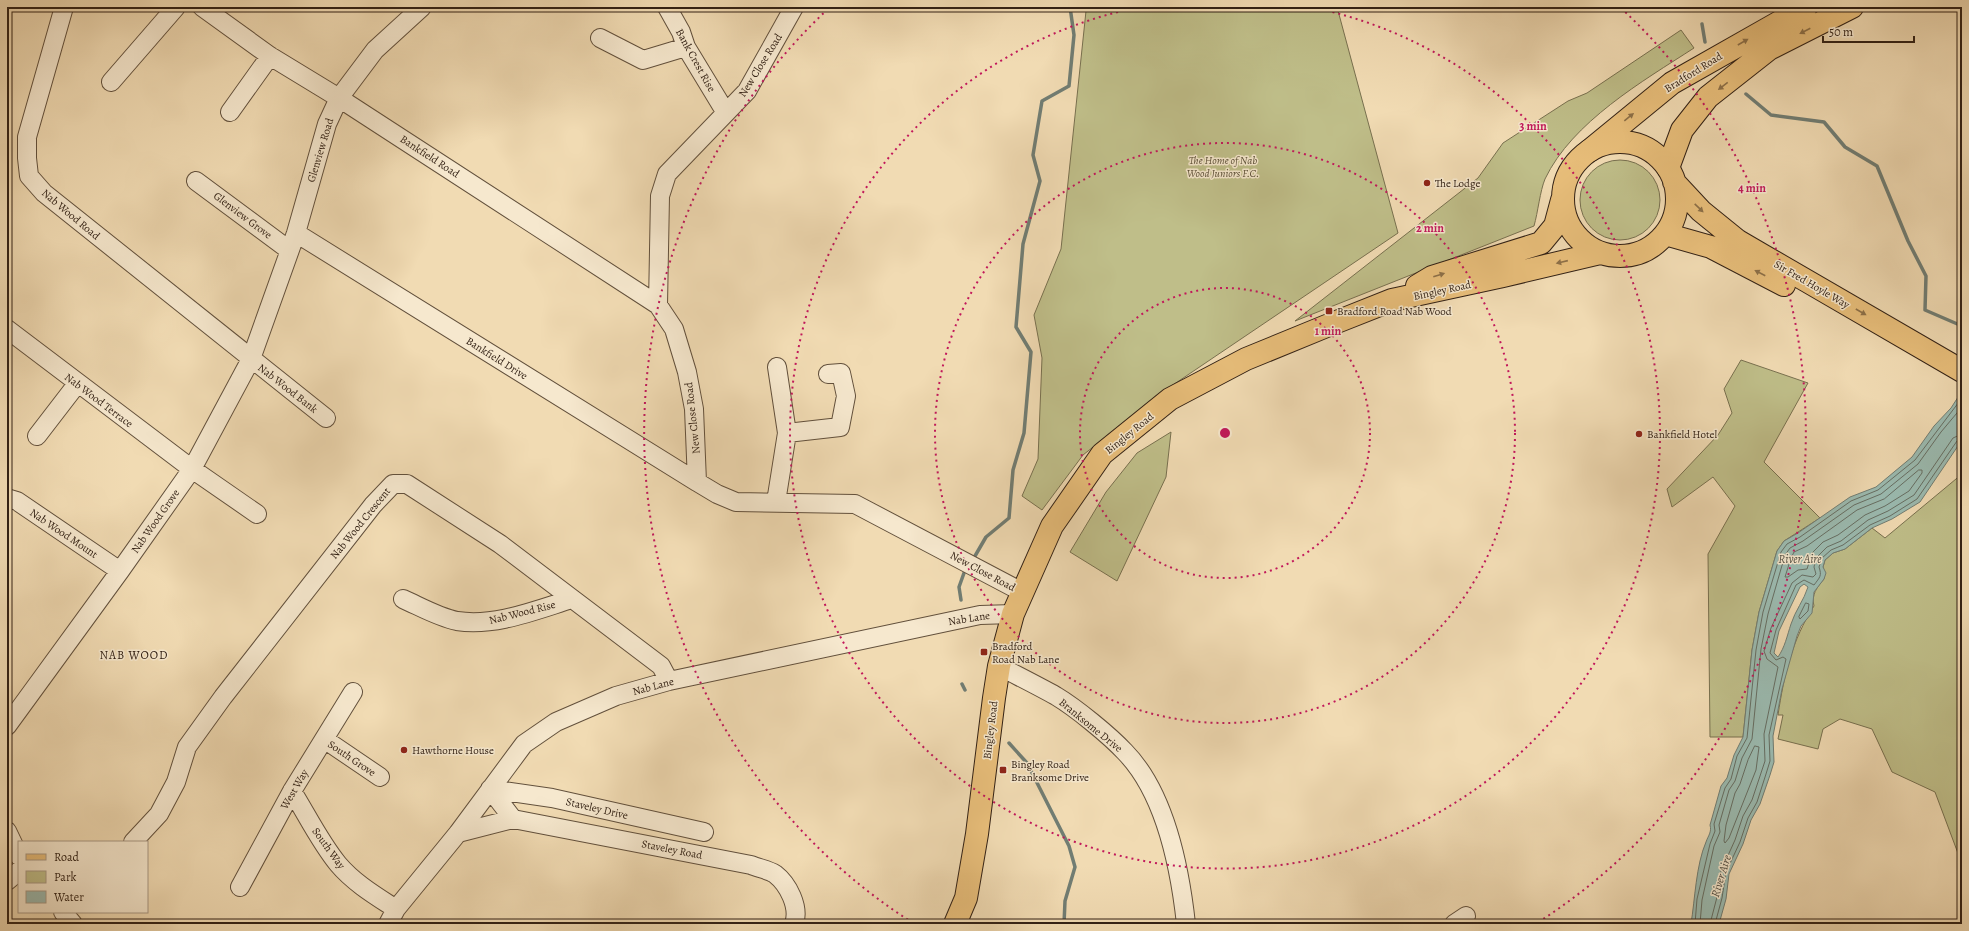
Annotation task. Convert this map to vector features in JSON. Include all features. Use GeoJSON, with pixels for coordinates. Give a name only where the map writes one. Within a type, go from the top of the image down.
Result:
{"type":"FeatureCollection","features":[{"type":"Feature","properties":{"kind":"main road","name":"Bradford Road"},"geometry":{"type":"LineString","coordinates":[[1589,151],[1672,83],[1806,7]]}},
{"type":"Feature","properties":{"kind":"main road"},"geometry":{"type":"LineString","coordinates":[[1671,175],[1682,130],[1708,97],[1769,50],[1852,7]]}},
{"type":"Feature","properties":{"kind":"main road"},"geometry":{"type":"LineString","coordinates":[[1392,300],[1432,277],[1541,243],[1555,226],[1566,181],[1575,164],[1589,151],[1606,144],[1626,142],[1646,149],[1656,155],[1671,175],[1677,200],[1674,218],[1665,234],[1652,246],[1636,254],[1618,256],[1600,253],[1585,245],[1573,232],[1565,217],[1562,200]]}},
{"type":"Feature","properties":{"kind":"main road","name":"Sir Fred Hoyle Way"},"geometry":{"type":"LineString","coordinates":[[1671,175],[1701,211],[1726,232],[1799,285],[1962,386]]}},
{"type":"Feature","properties":{"kind":"main road","name":"Sir Fred Hoyle Way"},"geometry":{"type":"LineString","coordinates":[[1665,234],[1711,247],[1799,285],[1962,371]]}},
{"type":"Feature","properties":{"kind":"main road","name":"Bingley Road"},"geometry":{"type":"LineString","coordinates":[[956,924],[966,898],[977,834],[1000,666],[1013,614],[1052,526],[1102,454],[1170,399],[1246,359],[1392,300],[1600,253]]}},
{"type":"Feature","properties":{"kind":"street","name":"Nab Wood Road"},"geometry":{"type":"LineString","coordinates":[[64,7],[27,137],[29,176],[44,193],[250,359]]}},
{"type":"Feature","properties":{"kind":"street"},"geometry":{"type":"LineString","coordinates":[[111,82],[176,7]]}},
{"type":"Feature","properties":{"kind":"street","name":"Bankfield Road"},"geometry":{"type":"LineString","coordinates":[[202,7],[270,56],[339,98],[658,305]]}},
{"type":"Feature","properties":{"kind":"street","name":"Glenview Road"},"geometry":{"type":"LineString","coordinates":[[274,298],[296,233],[327,124],[339,98],[375,50],[422,7]]}},
{"type":"Feature","properties":{"kind":"street","name":"Bank Crest Rise"},"geometry":{"type":"LineString","coordinates":[[667,7],[681,32],[686,47],[726,113]]}},
{"type":"Feature","properties":{"kind":"street","name":"New Close Road"},"geometry":{"type":"LineString","coordinates":[[794,7],[746,91],[667,174],[660,196],[658,305],[674,329],[687,372],[694,409],[698,482],[717,494],[736,502],[855,504],[1022,592]]}},
{"type":"Feature","properties":{"kind":"street"},"geometry":{"type":"LineString","coordinates":[[600,38],[643,60],[686,47]]}},
{"type":"Feature","properties":{"kind":"street"},"geometry":{"type":"LineString","coordinates":[[230,112],[270,56]]}},
{"type":"Feature","properties":{"kind":"street","name":"Glenview Grove"},"geometry":{"type":"LineString","coordinates":[[196,180],[289,250]]}},
{"type":"Feature","properties":{"kind":"street","name":"Bankfield Drive"},"geometry":{"type":"LineString","coordinates":[[296,233],[698,482]]}},
{"type":"Feature","properties":{"kind":"street","name":"Nab Wood Grove"},"geometry":{"type":"LineString","coordinates":[[7,726],[120,571],[192,468],[250,359],[274,298]]}},
{"type":"Feature","properties":{"kind":"street","name":"Nab Wood Terrace"},"geometry":{"type":"LineString","coordinates":[[7,329],[77,384],[257,514]]}},
{"type":"Feature","properties":{"kind":"street","name":"Nab Wood Bank"},"geometry":{"type":"LineString","coordinates":[[250,359],[326,418]]}},
{"type":"Feature","properties":{"kind":"street"},"geometry":{"type":"LineString","coordinates":[[776,502],[787,433],[780,377],[777,367]]}},
{"type":"Feature","properties":{"kind":"street"},"geometry":{"type":"LineString","coordinates":[[787,433],[840,427],[846,396],[841,373],[828,374]]}},
{"type":"Feature","properties":{"kind":"street"},"geometry":{"type":"LineString","coordinates":[[37,436],[77,384]]}},
{"type":"Feature","properties":{"kind":"street","name":"Nab Wood Crescent"},"geometry":{"type":"LineString","coordinates":[[134,841],[159,814],[176,782],[187,747],[223,697],[373,506],[393,484],[406,484],[500,544],[661,666],[668,681]]}},
{"type":"Feature","properties":{"kind":"street","name":"Nab Wood Mount"},"geometry":{"type":"LineString","coordinates":[[7,498],[17,501],[120,571]]}},
{"type":"Feature","properties":{"kind":"street","name":"Nab Wood Rise"},"geometry":{"type":"LineString","coordinates":[[403,599],[441,616],[458,621],[488,622],[526,613],[572,599]]}},
{"type":"Feature","properties":{"kind":"street","name":"Nab Lane"},"geometry":{"type":"LineString","coordinates":[[392,917],[458,833],[524,744],[556,722],[616,696],[668,681],[980,615],[1013,614]]}},
{"type":"Feature","properties":{"kind":"street","name":"Branksome Drive"},"geometry":{"type":"LineString","coordinates":[[1000,666],[1058,697],[1125,752],[1142,774],[1156,801],[1170,841],[1182,887],[1186,924]]}},
{"type":"Feature","properties":{"kind":"street","name":"West Way"},"geometry":{"type":"LineString","coordinates":[[240,887],[292,791],[352,692]]}},
{"type":"Feature","properties":{"kind":"street","name":"South Grove"},"geometry":{"type":"LineString","coordinates":[[324,739],[380,777]]}},
{"type":"Feature","properties":{"kind":"street"},"geometry":{"type":"LineString","coordinates":[[490,789],[513,820]]}},
{"type":"Feature","properties":{"kind":"street","name":"Staveley Drive"},"geometry":{"type":"LineString","coordinates":[[490,789],[552,798],[704,832]]}},
{"type":"Feature","properties":{"kind":"street","name":"South Way"},"geometry":{"type":"LineString","coordinates":[[292,791],[315,830],[338,864],[392,917]]}},
{"type":"Feature","properties":{"kind":"street","name":"Staveley Road"},"geometry":{"type":"LineString","coordinates":[[458,833],[513,820],[751,865],[774,874],[786,886],[794,903],[796,920],[794,924]]}},
{"type":"Feature","properties":{"kind":"street"},"geometry":{"type":"LineString","coordinates":[[7,831],[18,854]]}},
{"type":"Feature","properties":{"kind":"street"},"geometry":{"type":"LineString","coordinates":[[7,881],[18,872]]}},
{"type":"Feature","properties":{"kind":"street"},"geometry":{"type":"LineString","coordinates":[[64,913],[73,924]]}},
{"type":"Feature","properties":{"kind":"green space","name":"The Home of Nab Wood Juniors F.C."},"geometry":{"type":"Polygon","coordinates":[[[1084,7],[1337,7],[1398,233],[1161,393],[1083,455],[1042,510],[1022,496],[1038,459],[1042,358],[1034,315],[1061,249],[1086,11],[1084,7]]]}},
{"type":"Feature","properties":{"kind":"green space"},"geometry":{"type":"Polygon","coordinates":[[[1681,30],[1694,48],[1610,104],[1572,139],[1557,158],[1543,184],[1534,226],[1295,321],[1478,178],[1503,143],[1568,101],[1587,93],[1681,30]]]}},
{"type":"Feature","properties":{"kind":"green space"},"geometry":{"type":"Polygon","coordinates":[[[1612,160],[1628,160],[1642,166],[1654,178],[1660,192],[1660,208],[1654,222],[1642,234],[1628,240],[1612,240],[1598,234],[1586,222],[1580,208],[1580,192],[1586,178],[1598,166],[1612,160]]]}},
{"type":"Feature","properties":{"kind":"green space"},"geometry":{"type":"Polygon","coordinates":[[[1741,360],[1808,383],[1764,462],[1820,518],[1784,541],[1777,551],[1759,612],[1752,650],[1743,737],[1710,737],[1708,554],[1735,506],[1713,477],[1672,507],[1667,489],[1718,435],[1732,413],[1724,389],[1741,360]]]}},
{"type":"Feature","properties":{"kind":"green space"},"geometry":{"type":"Polygon","coordinates":[[[1171,432],[1166,477],[1117,581],[1070,552],[1106,492],[1137,453],[1171,432]]]}},
{"type":"Feature","properties":{"kind":"green space"},"geometry":{"type":"Polygon","coordinates":[[[1962,474],[1962,864],[1935,792],[1892,772],[1872,729],[1840,719],[1823,729],[1818,749],[1778,739],[1783,715],[1778,715],[1790,658],[1806,619],[1814,606],[1813,598],[1815,591],[1824,579],[1823,567],[1825,560],[1833,553],[1845,549],[1872,528],[1885,538],[1962,474]]]}},
{"type":"Feature","properties":{"kind":"water","name":"River Aire"},"geometry":{"type":"Polygon","coordinates":[[[1962,391],[1962,440],[1920,502],[1892,519],[1872,528],[1845,549],[1833,553],[1825,560],[1823,567],[1826,573],[1824,579],[1814,592],[1812,613],[1801,626],[1797,636],[1782,689],[1773,736],[1774,762],[1760,804],[1751,820],[1743,844],[1729,874],[1726,899],[1719,924],[1691,924],[1698,871],[1710,832],[1710,825],[1721,786],[1727,778],[1734,755],[1743,737],[1752,650],[1759,612],[1777,551],[1784,541],[1850,497],[1876,487],[1912,457],[1934,426],[1951,408],[1962,391]],[[1804,584],[1800,587],[1779,631],[1774,653],[1778,657],[1793,619],[1808,587],[1804,584]]]}},
{"type":"Feature","properties":{"kind":"waterway"},"geometry":{"type":"LineString","coordinates":[[975,556],[986,537],[1009,518],[1013,470],[1024,433],[1031,352],[1016,327],[1023,244],[1040,181],[1033,155],[1042,101],[1069,86],[1074,35],[1070,7]]}},
{"type":"Feature","properties":{"kind":"waterway"},"geometry":{"type":"LineString","coordinates":[[1702,24],[1705,42]]}},
{"type":"Feature","properties":{"kind":"waterway"},"geometry":{"type":"LineString","coordinates":[[1746,94],[1771,115],[1824,122],[1845,147],[1877,166],[1908,241],[1926,276],[1925,310],[1962,326]]}},
{"type":"Feature","properties":{"kind":"waterway"},"geometry":{"type":"LineString","coordinates":[[961,600],[959,587],[964,573]]}},
{"type":"Feature","properties":{"kind":"waterway"},"geometry":{"type":"LineString","coordinates":[[962,684],[965,690]]}},
{"type":"Feature","properties":{"kind":"waterway"},"geometry":{"type":"LineString","coordinates":[[1009,743],[1027,763],[1069,846],[1075,867],[1065,901],[1064,924]]}},
{"type":"Feature","properties":{"kind":"place","name":"The Lodge"},"geometry":{"type":"Point","coordinates":[1427,183]}},
{"type":"Feature","properties":{"kind":"place","name":"Bradford Road Nab Wood"},"geometry":{"type":"Point","coordinates":[1329,311]}},
{"type":"Feature","properties":{"kind":"place","name":"Bankfield Hotel"},"geometry":{"type":"Point","coordinates":[1639,434]}},
{"type":"Feature","properties":{"kind":"place","name":"Bradford Road Nab Lane"},"geometry":{"type":"Point","coordinates":[984,652]}},
{"type":"Feature","properties":{"kind":"place","name":"Hawthorne House"},"geometry":{"type":"Point","coordinates":[404,750]}},
{"type":"Feature","properties":{"kind":"place","name":"Bingley Road Branksome Drive"},"geometry":{"type":"Point","coordinates":[1003,770]}},
{"type":"Feature","properties":{"kind":"district","name":"NAB WOOD"},"geometry":{"type":"Point","coordinates":[134,655]}}]}
